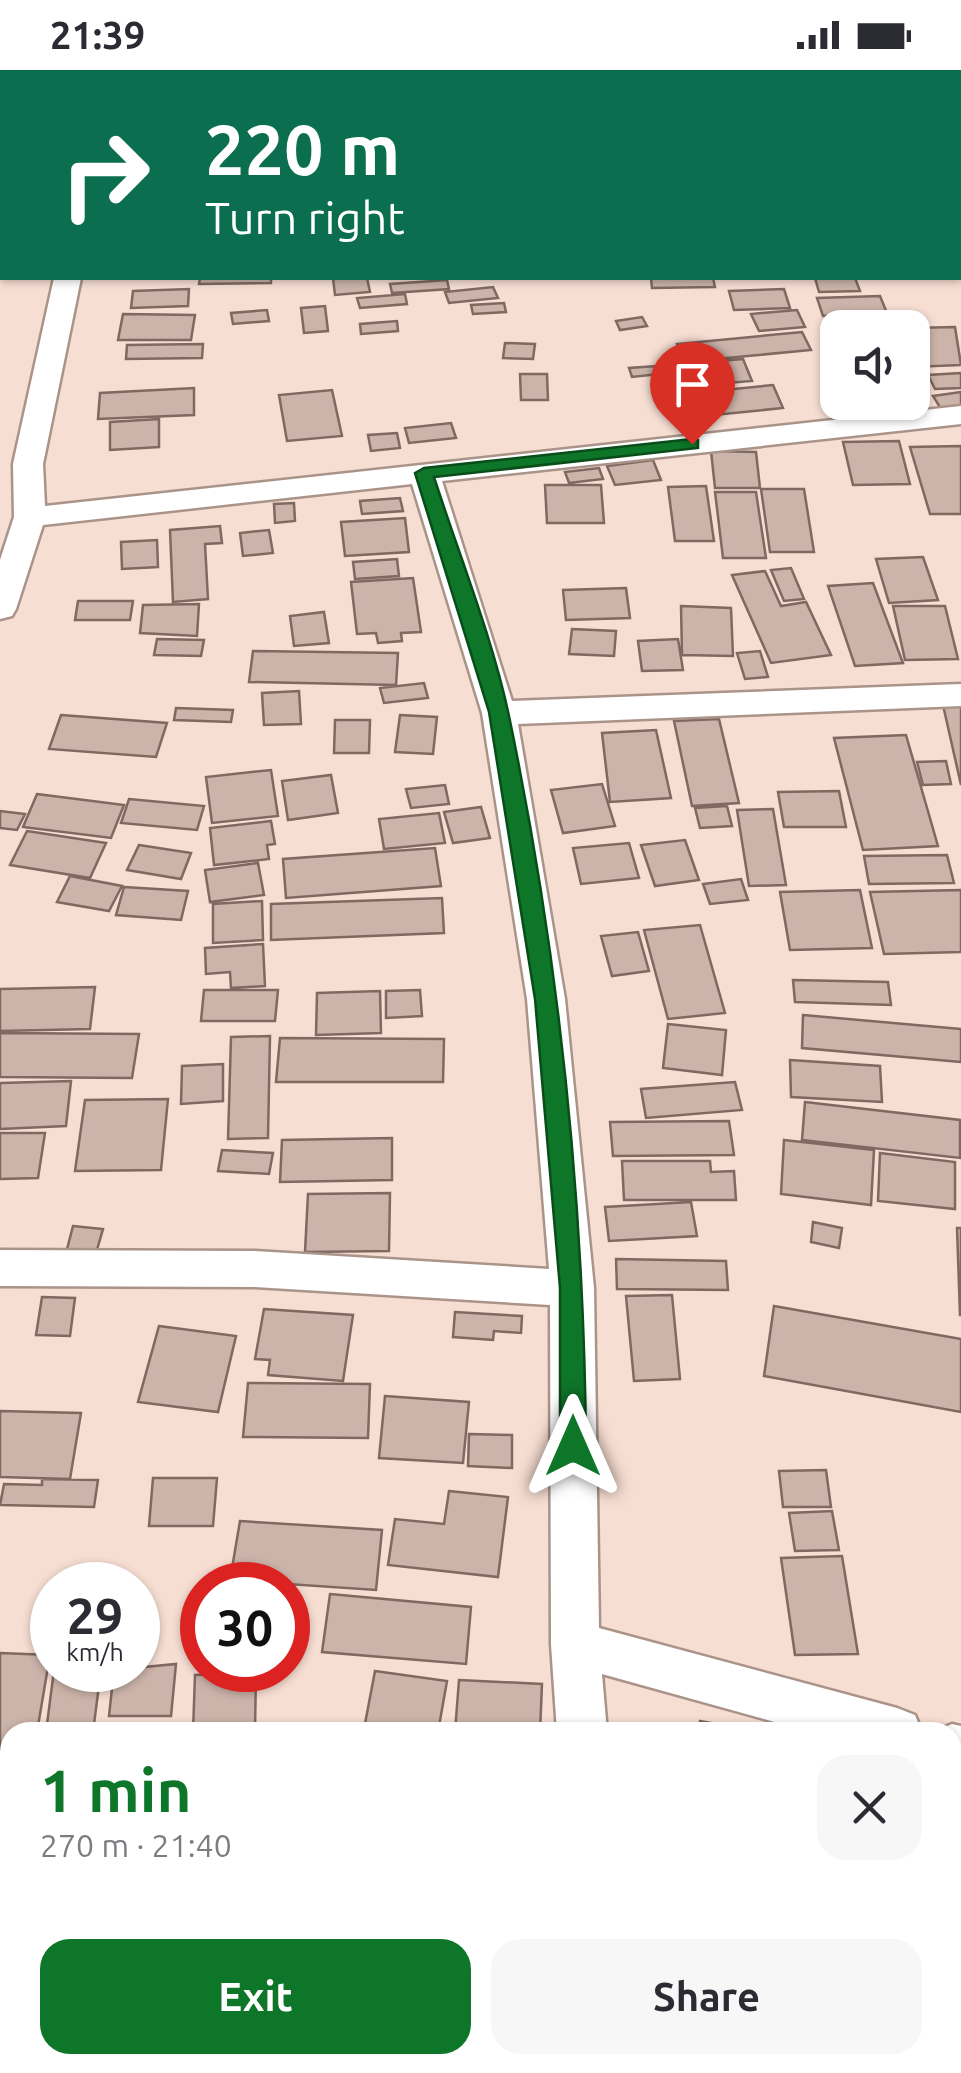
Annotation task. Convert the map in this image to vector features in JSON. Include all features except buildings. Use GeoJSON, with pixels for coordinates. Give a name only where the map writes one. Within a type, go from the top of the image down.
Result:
{"type":"FeatureCollection","features":[{"type":"Feature","properties":{"kind":"street"},"geometry":{"type":"LineString","coordinates":[[0,609],[30,518],[14,466],[67,280]]}},
{"type":"Feature","properties":{"kind":"street"},"geometry":{"type":"LineString","coordinates":[[30,518],[961,415]]}},
{"type":"Feature","properties":{"kind":"street"},"geometry":{"type":"LineString","coordinates":[[424,473],[499,712],[546,999],[572,1288],[575,1644],[581,1722]]}},
{"type":"Feature","properties":{"kind":"street"},"geometry":{"type":"LineString","coordinates":[[499,712],[961,695]]}},
{"type":"Feature","properties":{"kind":"street"},"geometry":{"type":"LineString","coordinates":[[0,1268],[255,1268],[572,1288]]}},
{"type":"Feature","properties":{"kind":"street"},"geometry":{"type":"LineString","coordinates":[[575,1644],[860,1722]]}},
{"type":"Feature","properties":{"kind":"route"},"geometry":{"type":"LineString","coordinates":[[573,1446],[572,1288],[546,999],[499,712],[424,473],[692,444]]}}]}
